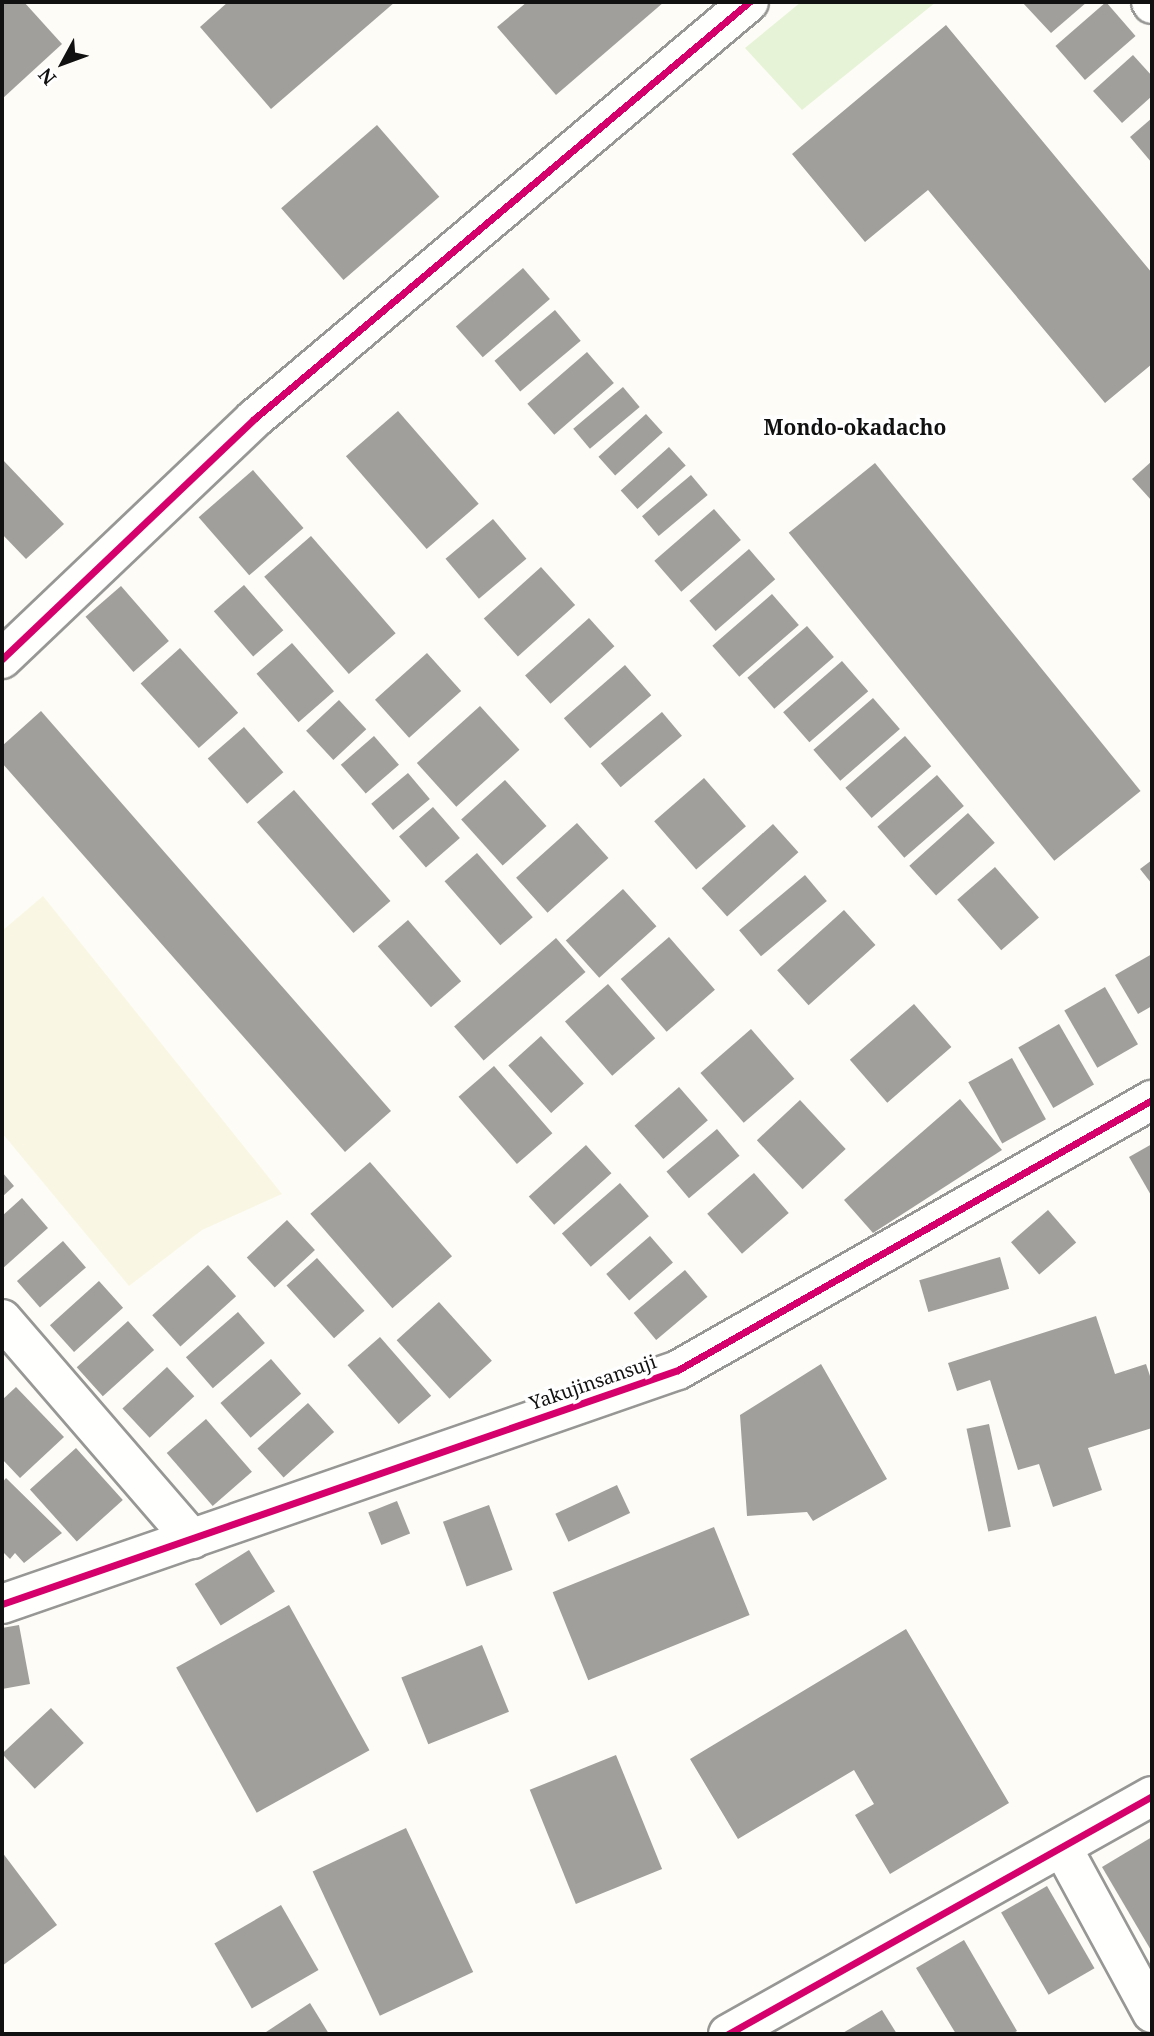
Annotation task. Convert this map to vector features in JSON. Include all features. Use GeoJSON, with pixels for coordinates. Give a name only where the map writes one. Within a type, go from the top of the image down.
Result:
{"type":"FeatureCollection","features":[{"type":"Feature","properties":{"kind":"street"},"geometry":{"type":"LineString","coordinates":[[2,659],[254,419],[749,2]]}},
{"type":"Feature","properties":{"kind":"street","name":"Yakujinsansuji"},"geometry":{"type":"LineString","coordinates":[[3,1602],[678,1370],[1152,1100]]}},
{"type":"Feature","properties":{"kind":"street"},"geometry":{"type":"LineString","coordinates":[[2,1319],[192,1539]]}},
{"type":"Feature","properties":{"kind":"street"},"geometry":{"type":"LineString","coordinates":[[728,2034],[1152,1796]]}},
{"type":"Feature","properties":{"kind":"street"},"geometry":{"type":"LineString","coordinates":[[1062,1847],[1152,2012]]}},
{"type":"Feature","properties":{"kind":"shaded area"},"geometry":{"type":"Polygon","coordinates":[[[43,896],[282,1194],[202,1230],[129,1286],[2,1133],[2,931],[43,896]]]}},
{"type":"Feature","properties":{"kind":"green space"},"geometry":{"type":"Polygon","coordinates":[[[801,2],[936,2],[802,110],[745,48],[801,2]]]}},
{"type":"Feature","properties":{"kind":"building"},"geometry":{"type":"Polygon","coordinates":[[[2,2],[24,2],[62,44],[2,99],[2,2]]]}},
{"type":"Feature","properties":{"kind":"building"},"geometry":{"type":"Polygon","coordinates":[[[228,2],[395,2],[271,109],[200,27],[228,2]]]}},
{"type":"Feature","properties":{"kind":"building"},"geometry":{"type":"Polygon","coordinates":[[[527,2],[664,2],[556,95],[497,27],[527,2]]]}},
{"type":"Feature","properties":{"kind":"building"},"geometry":{"type":"Polygon","coordinates":[[[1022,2],[1087,2],[1051,33],[1022,2]]]}},
{"type":"Feature","properties":{"kind":"building"},"geometry":{"type":"Polygon","coordinates":[[[1106,2],[1136,36],[1085,80],[1055,46],[1106,2]]]}},
{"type":"Feature","properties":{"kind":"building"},"geometry":{"type":"Polygon","coordinates":[[[946,25],[1152,273],[1152,364],[1105,403],[928,190],[865,242],[792,154],[946,25]]]}},
{"type":"Feature","properties":{"kind":"building"},"geometry":{"type":"Polygon","coordinates":[[[1133,55],[1152,76],[1152,96],[1122,123],[1093,91],[1133,55]]]}},
{"type":"Feature","properties":{"kind":"building"},"geometry":{"type":"Polygon","coordinates":[[[1152,118],[1152,163],[1130,137],[1152,118]]]}},
{"type":"Feature","properties":{"kind":"building"},"geometry":{"type":"Polygon","coordinates":[[[377,125],[439,197],[343,280],[281,208],[377,125]]]}},
{"type":"Feature","properties":{"kind":"building"},"geometry":{"type":"Polygon","coordinates":[[[523,268],[550,299],[483,357],[456,326],[523,268]]]}},
{"type":"Feature","properties":{"kind":"building"},"geometry":{"type":"Polygon","coordinates":[[[555,310],[581,341],[520,391],[494,361],[555,310]]]}},
{"type":"Feature","properties":{"kind":"building"},"geometry":{"type":"Polygon","coordinates":[[[587,352],[614,383],[554,435],[527,404],[587,352]]]}},
{"type":"Feature","properties":{"kind":"building"},"geometry":{"type":"Polygon","coordinates":[[[623,387],[640,407],[590,449],[573,429],[623,387]]]}},
{"type":"Feature","properties":{"kind":"building"},"geometry":{"type":"Polygon","coordinates":[[[398,411],[479,504],[427,549],[346,456],[398,411]]]}},
{"type":"Feature","properties":{"kind":"building"},"geometry":{"type":"Polygon","coordinates":[[[646,414],[663,433],[615,475],[598,457],[646,414]]]}},
{"type":"Feature","properties":{"kind":"building"},"geometry":{"type":"Polygon","coordinates":[[[669,447],[686,466],[637,509],[621,490],[669,447]]]}},
{"type":"Feature","properties":{"kind":"building"},"geometry":{"type":"Polygon","coordinates":[[[2,459],[64,524],[26,559],[2,534],[2,459]]]}},
{"type":"Feature","properties":{"kind":"building"},"geometry":{"type":"Polygon","coordinates":[[[1152,461],[1152,501],[1132,479],[1152,461]]]}},
{"type":"Feature","properties":{"kind":"building"},"geometry":{"type":"Polygon","coordinates":[[[875,463],[1141,791],[1054,861],[789,533],[875,463]]]}},
{"type":"Feature","properties":{"kind":"building"},"geometry":{"type":"Polygon","coordinates":[[[253,470],[304,528],[249,575],[199,517],[253,470]]]}},
{"type":"Feature","properties":{"kind":"building"},"geometry":{"type":"Polygon","coordinates":[[[691,475],[708,495],[659,536],[642,516],[691,475]]]}},
{"type":"Feature","properties":{"kind":"building"},"geometry":{"type":"Polygon","coordinates":[[[714,509],[741,540],[681,592],[654,561],[714,509]]]}},
{"type":"Feature","properties":{"kind":"building"},"geometry":{"type":"Polygon","coordinates":[[[493,519],[526,559],[479,599],[446,559],[493,519]]]}},
{"type":"Feature","properties":{"kind":"building"},"geometry":{"type":"Polygon","coordinates":[[[311,536],[396,633],[349,674],[264,577],[311,536]]]}},
{"type":"Feature","properties":{"kind":"building"},"geometry":{"type":"Polygon","coordinates":[[[749,549],[775,579],[716,631],[689,601],[749,549]]]}},
{"type":"Feature","properties":{"kind":"building"},"geometry":{"type":"Polygon","coordinates":[[[541,567],[575,605],[518,656],[484,619],[541,567]]]}},
{"type":"Feature","properties":{"kind":"building"},"geometry":{"type":"Polygon","coordinates":[[[244,585],[283,630],[253,657],[214,611],[244,585]]]}},
{"type":"Feature","properties":{"kind":"building"},"geometry":{"type":"Polygon","coordinates":[[[121,586],[169,641],[133,672],[86,617],[121,586]]]}},
{"type":"Feature","properties":{"kind":"building"},"geometry":{"type":"Polygon","coordinates":[[[772,594],[799,625],[739,677],[712,646],[772,594]]]}},
{"type":"Feature","properties":{"kind":"building"},"geometry":{"type":"Polygon","coordinates":[[[589,618],[614,646],[551,704],[525,676],[589,618]]]}},
{"type":"Feature","properties":{"kind":"building"},"geometry":{"type":"Polygon","coordinates":[[[807,626],[834,657],[774,709],[747,678],[807,626]]]}},
{"type":"Feature","properties":{"kind":"building"},"geometry":{"type":"Polygon","coordinates":[[[292,643],[334,691],[299,722],[257,674],[292,643]]]}},
{"type":"Feature","properties":{"kind":"building"},"geometry":{"type":"Polygon","coordinates":[[[180,648],[238,713],[199,748],[141,683],[180,648]]]}},
{"type":"Feature","properties":{"kind":"building"},"geometry":{"type":"Polygon","coordinates":[[[427,653],[461,691],[409,738],[375,700],[427,653]]]}},
{"type":"Feature","properties":{"kind":"building"},"geometry":{"type":"Polygon","coordinates":[[[842,661],[868,691],[809,742],[783,712],[842,661]]]}},
{"type":"Feature","properties":{"kind":"building"},"geometry":{"type":"Polygon","coordinates":[[[625,665],[651,695],[590,748],[564,718],[625,665]]]}},
{"type":"Feature","properties":{"kind":"building"},"geometry":{"type":"Polygon","coordinates":[[[873,698],[900,729],[840,781],[813,750],[873,698]]]}},
{"type":"Feature","properties":{"kind":"building"},"geometry":{"type":"Polygon","coordinates":[[[339,700],[366,729],[333,760],[306,731],[339,700]]]}},
{"type":"Feature","properties":{"kind":"building"},"geometry":{"type":"Polygon","coordinates":[[[480,706],[519,750],[456,807],[417,763],[480,706]]]}},
{"type":"Feature","properties":{"kind":"building"},"geometry":{"type":"Polygon","coordinates":[[[41,711],[391,1111],[345,1152],[2,763],[2,746],[41,711]]]}},
{"type":"Feature","properties":{"kind":"building"},"geometry":{"type":"Polygon","coordinates":[[[662,712],[682,736],[621,787],[601,763],[662,712]]]}},
{"type":"Feature","properties":{"kind":"building"},"geometry":{"type":"Polygon","coordinates":[[[244,727],[283,772],[247,804],[208,758],[244,727]]]}},
{"type":"Feature","properties":{"kind":"building"},"geometry":{"type":"Polygon","coordinates":[[[374,736],[399,765],[366,794],[341,765],[374,736]]]}},
{"type":"Feature","properties":{"kind":"building"},"geometry":{"type":"Polygon","coordinates":[[[905,736],[931,766],[872,818],[845,788],[905,736]]]}},
{"type":"Feature","properties":{"kind":"building"},"geometry":{"type":"Polygon","coordinates":[[[408,773],[430,799],[393,830],[371,804],[408,773]]]}},
{"type":"Feature","properties":{"kind":"building"},"geometry":{"type":"Polygon","coordinates":[[[937,775],[964,806],[904,858],[877,827],[937,775]]]}},
{"type":"Feature","properties":{"kind":"building"},"geometry":{"type":"Polygon","coordinates":[[[704,778],[746,826],[696,870],[654,821],[704,778]]]}},
{"type":"Feature","properties":{"kind":"building"},"geometry":{"type":"Polygon","coordinates":[[[505,780],[546,826],[503,866],[461,819],[505,780]]]}},
{"type":"Feature","properties":{"kind":"building"},"geometry":{"type":"Polygon","coordinates":[[[294,790],[390,901],[353,933],[257,822],[294,790]]]}},
{"type":"Feature","properties":{"kind":"building"},"geometry":{"type":"Polygon","coordinates":[[[433,807],[460,838],[426,867],[399,837],[433,807]]]}},
{"type":"Feature","properties":{"kind":"building"},"geometry":{"type":"Polygon","coordinates":[[[968,813],[995,843],[936,896],[909,866],[968,813]]]}},
{"type":"Feature","properties":{"kind":"building"},"geometry":{"type":"Polygon","coordinates":[[[577,823],[608,858],[548,913],[516,878],[577,823]]]}},
{"type":"Feature","properties":{"kind":"building"},"geometry":{"type":"Polygon","coordinates":[[[773,824],[798,852],[727,916],[702,888],[773,824]]]}},
{"type":"Feature","properties":{"kind":"building"},"geometry":{"type":"Polygon","coordinates":[[[477,853],[533,917],[500,945],[445,881],[477,853]]]}},
{"type":"Feature","properties":{"kind":"building"},"geometry":{"type":"Polygon","coordinates":[[[1152,860],[1152,884],[1140,869],[1152,860]]]}},
{"type":"Feature","properties":{"kind":"building"},"geometry":{"type":"Polygon","coordinates":[[[995,867],[1039,918],[1001,950],[957,900],[995,867]]]}},
{"type":"Feature","properties":{"kind":"building"},"geometry":{"type":"Polygon","coordinates":[[[805,875],[827,901],[761,956],[739,930],[805,875]]]}},
{"type":"Feature","properties":{"kind":"building"},"geometry":{"type":"Polygon","coordinates":[[[623,889],[656,926],[599,978],[566,941],[623,889]]]}},
{"type":"Feature","properties":{"kind":"building"},"geometry":{"type":"Polygon","coordinates":[[[844,910],[875,945],[809,1005],[777,970],[844,910]]]}},
{"type":"Feature","properties":{"kind":"building"},"geometry":{"type":"Polygon","coordinates":[[[408,920],[461,981],[431,1007],[378,946],[408,920]]]}},
{"type":"Feature","properties":{"kind":"building"},"geometry":{"type":"Polygon","coordinates":[[[669,937],[715,990],[667,1032],[621,979],[669,937]]]}},
{"type":"Feature","properties":{"kind":"building"},"geometry":{"type":"Polygon","coordinates":[[[556,938],[586,972],[484,1061],[454,1027],[556,938]]]}},
{"type":"Feature","properties":{"kind":"building"},"geometry":{"type":"Polygon","coordinates":[[[1152,954],[1152,1006],[1138,1014],[1115,975],[1152,954]]]}},
{"type":"Feature","properties":{"kind":"building"},"geometry":{"type":"Polygon","coordinates":[[[608,984],[655,1038],[612,1076],[565,1021],[608,984]]]}},
{"type":"Feature","properties":{"kind":"building"},"geometry":{"type":"Polygon","coordinates":[[[1105,987],[1138,1044],[1097,1068],[1064,1011],[1105,987]]]}},
{"type":"Feature","properties":{"kind":"building"},"geometry":{"type":"Polygon","coordinates":[[[914,1004],[951,1047],[887,1103],[850,1060],[914,1004]]]}},
{"type":"Feature","properties":{"kind":"building"},"geometry":{"type":"Polygon","coordinates":[[[1059,1024],[1094,1085],[1053,1108],[1018,1048],[1059,1024]]]}},
{"type":"Feature","properties":{"kind":"building"},"geometry":{"type":"Polygon","coordinates":[[[751,1029],[794,1079],[744,1123],[700,1073],[751,1029]]]}},
{"type":"Feature","properties":{"kind":"building"},"geometry":{"type":"Polygon","coordinates":[[[541,1036],[584,1084],[551,1113],[508,1065],[541,1036]]]}},
{"type":"Feature","properties":{"kind":"building"},"geometry":{"type":"Polygon","coordinates":[[[1012,1058],[1046,1119],[1002,1143],[968,1082],[1012,1058]]]}},
{"type":"Feature","properties":{"kind":"building"},"geometry":{"type":"Polygon","coordinates":[[[494,1066],[552,1133],[517,1164],[459,1097],[494,1066]]]}},
{"type":"Feature","properties":{"kind":"building"},"geometry":{"type":"Polygon","coordinates":[[[679,1087],[708,1120],[663,1159],[634,1126],[679,1087]]]}},
{"type":"Feature","properties":{"kind":"building"},"geometry":{"type":"Polygon","coordinates":[[[960,1099],[1002,1150],[873,1233],[844,1200],[960,1099]]]}},
{"type":"Feature","properties":{"kind":"building"},"geometry":{"type":"Polygon","coordinates":[[[800,1100],[846,1149],[803,1189],[757,1140],[800,1100]]]}},
{"type":"Feature","properties":{"kind":"building"},"geometry":{"type":"Polygon","coordinates":[[[717,1129],[739,1156],[689,1198],[666,1171],[717,1129]]]}},
{"type":"Feature","properties":{"kind":"building"},"geometry":{"type":"Polygon","coordinates":[[[1152,1144],[1152,1197],[1129,1157],[1152,1144]]]}},
{"type":"Feature","properties":{"kind":"building"},"geometry":{"type":"Polygon","coordinates":[[[586,1145],[611,1173],[554,1225],[529,1197],[586,1145]]]}},
{"type":"Feature","properties":{"kind":"building"},"geometry":{"type":"Polygon","coordinates":[[[370,1162],[452,1256],[392,1308],[310,1214],[370,1162]]]}},
{"type":"Feature","properties":{"kind":"building"},"geometry":{"type":"Polygon","coordinates":[[[2,1172],[14,1186],[2,1197],[2,1172]]]}},
{"type":"Feature","properties":{"kind":"building"},"geometry":{"type":"Polygon","coordinates":[[[754,1173],[789,1213],[742,1254],[707,1214],[754,1173]]]}},
{"type":"Feature","properties":{"kind":"building"},"geometry":{"type":"Polygon","coordinates":[[[620,1183],[649,1216],[591,1267],[562,1234],[620,1183]]]}},
{"type":"Feature","properties":{"kind":"building"},"geometry":{"type":"Polygon","coordinates":[[[22,1198],[48,1228],[2,1269],[2,1216],[22,1198]]]}},
{"type":"Feature","properties":{"kind":"building"},"geometry":{"type":"Polygon","coordinates":[[[1048,1210],[1076,1242],[1039,1275],[1011,1242],[1048,1210]]]}},
{"type":"Feature","properties":{"kind":"building"},"geometry":{"type":"Polygon","coordinates":[[[287,1220],[315,1250],[275,1287],[247,1258],[287,1220]]]}},
{"type":"Feature","properties":{"kind":"building"},"geometry":{"type":"Polygon","coordinates":[[[650,1236],[673,1262],[629,1300],[606,1274],[650,1236]]]}},
{"type":"Feature","properties":{"kind":"building"},"geometry":{"type":"Polygon","coordinates":[[[63,1241],[86,1267],[40,1307],[17,1281],[63,1241]]]}},
{"type":"Feature","properties":{"kind":"building"},"geometry":{"type":"Polygon","coordinates":[[[1000,1257],[1009,1289],[928,1312],[919,1280],[1000,1257]]]}},
{"type":"Feature","properties":{"kind":"building"},"geometry":{"type":"Polygon","coordinates":[[[317,1258],[365,1311],[334,1338],[287,1285],[317,1258]]]}},
{"type":"Feature","properties":{"kind":"building"},"geometry":{"type":"Polygon","coordinates":[[[208,1265],[236,1296],[180,1346],[152,1315],[208,1265]]]}},
{"type":"Feature","properties":{"kind":"building"},"geometry":{"type":"Polygon","coordinates":[[[685,1270],[707,1297],[656,1340],[634,1313],[685,1270]]]}},
{"type":"Feature","properties":{"kind":"building"},"geometry":{"type":"Polygon","coordinates":[[[99,1281],[123,1308],[74,1352],[50,1325],[99,1281]]]}},
{"type":"Feature","properties":{"kind":"building"},"geometry":{"type":"Polygon","coordinates":[[[439,1302],[492,1361],[450,1399],[397,1340],[439,1302]]]}},
{"type":"Feature","properties":{"kind":"building"},"geometry":{"type":"Polygon","coordinates":[[[238,1312],[265,1343],[213,1388],[186,1357],[238,1312]]]}},
{"type":"Feature","properties":{"kind":"building"},"geometry":{"type":"Polygon","coordinates":[[[1096,1316],[1115,1374],[1146,1364],[1152,1382],[1152,1428],[1088,1448],[1102,1490],[1053,1507],[1039,1464],[1018,1470],[990,1380],[957,1391],[948,1363],[1096,1316]]]}},
{"type":"Feature","properties":{"kind":"building"},"geometry":{"type":"Polygon","coordinates":[[[128,1321],[154,1350],[103,1396],[77,1367],[128,1321]]]}},
{"type":"Feature","properties":{"kind":"building"},"geometry":{"type":"Polygon","coordinates":[[[380,1337],[431,1396],[399,1424],[348,1365],[380,1337]]]}},
{"type":"Feature","properties":{"kind":"building"},"geometry":{"type":"Polygon","coordinates":[[[271,1359],[301,1394],[251,1438],[220,1403],[271,1359]]]}},
{"type":"Feature","properties":{"kind":"building"},"geometry":{"type":"Polygon","coordinates":[[[821,1364],[887,1479],[813,1521],[807,1512],[747,1516],[740,1415],[821,1364]]]}},
{"type":"Feature","properties":{"kind":"building"},"geometry":{"type":"Polygon","coordinates":[[[167,1367],[194,1396],[150,1438],[122,1409],[167,1367]]]}},
{"type":"Feature","properties":{"kind":"building"},"geometry":{"type":"Polygon","coordinates":[[[16,1387],[64,1437],[20,1478],[2,1459],[2,1400],[16,1387]]]}},
{"type":"Feature","properties":{"kind":"building"},"geometry":{"type":"Polygon","coordinates":[[[308,1403],[334,1432],[284,1477],[257,1449],[308,1403]]]}},
{"type":"Feature","properties":{"kind":"building"},"geometry":{"type":"Polygon","coordinates":[[[206,1419],[252,1472],[213,1506],[167,1453],[206,1419]]]}},
{"type":"Feature","properties":{"kind":"building"},"geometry":{"type":"Polygon","coordinates":[[[989,1424],[1011,1527],[988,1531],[967,1429],[989,1424]]]}},
{"type":"Feature","properties":{"kind":"building"},"geometry":{"type":"Polygon","coordinates":[[[76,1448],[123,1500],[77,1542],[30,1489],[76,1448]]]}},
{"type":"Feature","properties":{"kind":"building"},"geometry":{"type":"Polygon","coordinates":[[[6,1478],[62,1533],[24,1563],[15,1553],[10,1559],[2,1551],[2,1483],[6,1478]]]}},
{"type":"Feature","properties":{"kind":"building"},"geometry":{"type":"Polygon","coordinates":[[[617,1485],[630,1513],[568,1542],[555,1514],[617,1485]]]}},
{"type":"Feature","properties":{"kind":"building"},"geometry":{"type":"Polygon","coordinates":[[[397,1501],[410,1533],[381,1545],[368,1513],[397,1501]]]}},
{"type":"Feature","properties":{"kind":"building"},"geometry":{"type":"Polygon","coordinates":[[[489,1505],[513,1570],[467,1587],[443,1522],[489,1505]]]}},
{"type":"Feature","properties":{"kind":"building"},"geometry":{"type":"Polygon","coordinates":[[[714,1527],[750,1615],[588,1680],[553,1592],[714,1527]]]}},
{"type":"Feature","properties":{"kind":"building"},"geometry":{"type":"Polygon","coordinates":[[[249,1550],[275,1592],[221,1625],[195,1584],[249,1550]]]}},
{"type":"Feature","properties":{"kind":"building"},"geometry":{"type":"Polygon","coordinates":[[[289,1605],[369,1750],[257,1813],[176,1668],[289,1605]]]}},
{"type":"Feature","properties":{"kind":"building"},"geometry":{"type":"Polygon","coordinates":[[[19,1625],[30,1684],[2,1689],[2,1628],[19,1625]]]}},
{"type":"Feature","properties":{"kind":"building"},"geometry":{"type":"Polygon","coordinates":[[[906,1629],[1009,1803],[890,1874],[855,1815],[874,1804],[854,1770],[738,1839],[690,1759],[906,1629]]]}},
{"type":"Feature","properties":{"kind":"building"},"geometry":{"type":"Polygon","coordinates":[[[482,1645],[509,1712],[428,1744],[401,1678],[482,1645]]]}},
{"type":"Feature","properties":{"kind":"building"},"geometry":{"type":"Polygon","coordinates":[[[51,1708],[84,1743],[35,1789],[2,1754],[51,1708]]]}},
{"type":"Feature","properties":{"kind":"building"},"geometry":{"type":"Polygon","coordinates":[[[616,1755],[662,1869],[576,1904],[530,1790],[616,1755]]]}},
{"type":"Feature","properties":{"kind":"building"},"geometry":{"type":"Polygon","coordinates":[[[406,1828],[473,1972],[380,2016],[313,1872],[406,1828]]]}},
{"type":"Feature","properties":{"kind":"building"},"geometry":{"type":"Polygon","coordinates":[[[1152,1837],[1152,1952],[1102,1867],[1152,1837]]]}},
{"type":"Feature","properties":{"kind":"building"},"geometry":{"type":"Polygon","coordinates":[[[2,1852],[57,1925],[2,1966],[2,1852]]]}},
{"type":"Feature","properties":{"kind":"building"},"geometry":{"type":"Polygon","coordinates":[[[1047,1886],[1094,1968],[1049,1995],[1001,1912],[1047,1886]]]}},
{"type":"Feature","properties":{"kind":"building"},"geometry":{"type":"Polygon","coordinates":[[[281,1905],[318,1970],[252,2008],[214,1944],[281,1905]]]}},
{"type":"Feature","properties":{"kind":"building"},"geometry":{"type":"Polygon","coordinates":[[[964,1940],[1017,2031],[1012,2034],[956,2034],[916,1968],[964,1940]]]}},
{"type":"Feature","properties":{"kind":"building"},"geometry":{"type":"Polygon","coordinates":[[[310,2003],[329,2034],[263,2034],[310,2003]]]}},
{"type":"Feature","properties":{"kind":"building"},"geometry":{"type":"Polygon","coordinates":[[[882,2010],[897,2034],[841,2034],[882,2010]]]}},
{"type":"Feature","properties":{"kind":"cycle path"},"geometry":{"type":"LineString","coordinates":[[2,659],[254,419],[749,2]]}},
{"type":"Feature","properties":{"kind":"cycle path"},"geometry":{"type":"LineString","coordinates":[[2,1604],[678,1370],[1152,1100]]}},
{"type":"Feature","properties":{"kind":"cycle path"},"geometry":{"type":"LineString","coordinates":[[728,2034],[1152,1796]]}},
{"type":"Feature","properties":{"kind":"district","name":"Mondo-okadacho"},"geometry":{"type":"Point","coordinates":[855,427]}}]}
